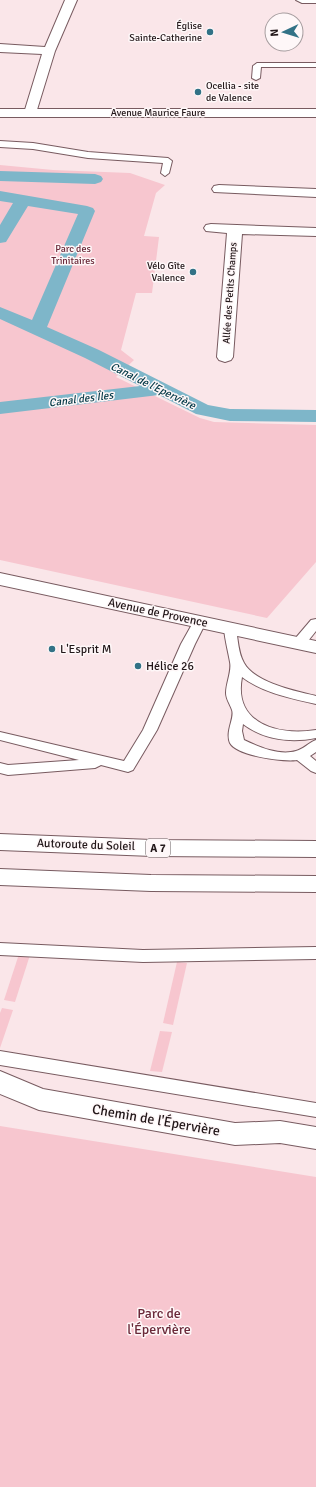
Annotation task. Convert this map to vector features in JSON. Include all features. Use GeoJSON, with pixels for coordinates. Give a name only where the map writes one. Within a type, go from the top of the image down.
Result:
{"type":"FeatureCollection","features":[{"type":"Feature","properties":{"kind":"main road"},"geometry":{"type":"LineString","coordinates":[[30,113],[49,51],[71,0]]}},
{"type":"Feature","properties":{"kind":"main road"},"geometry":{"type":"LineString","coordinates":[[302,0],[316,0]]}},
{"type":"Feature","properties":{"kind":"main road"},"geometry":{"type":"LineString","coordinates":[[0,48],[49,51]]}},
{"type":"Feature","properties":{"kind":"main road","name":"Avenue Maurice Faure"},"geometry":{"type":"LineString","coordinates":[[0,114],[316,113]]}},
{"type":"Feature","properties":{"kind":"main road"},"geometry":{"type":"LineString","coordinates":[[219,189],[316,193]]}},
{"type":"Feature","properties":{"kind":"main road","name":"Allée des Petits Champs"},"geometry":{"type":"LineString","coordinates":[[211,228],[316,232]]}},
{"type":"Feature","properties":{"kind":"main road","name":"Allée des Petits Champs"},"geometry":{"type":"LineString","coordinates":[[225,357],[235,229]]}},
{"type":"Feature","properties":{"kind":"main road","name":"Avenue de Provence"},"geometry":{"type":"LineString","coordinates":[[0,579],[308,645]]}},
{"type":"Feature","properties":{"kind":"main road","name":"Autoroute du Soleil"},"geometry":{"type":"LineString","coordinates":[[0,842],[152,848],[316,849]]}},
{"type":"Feature","properties":{"kind":"main road"},"geometry":{"type":"LineString","coordinates":[[0,877],[151,883],[316,884]]}},
{"type":"Feature","properties":{"kind":"main road","name":"Chemin de l'Épervière"},"geometry":{"type":"LineString","coordinates":[[0,1082],[39,1099],[235,1134],[280,1132],[316,1138]]}},
{"type":"Feature","properties":{"kind":"lane"},"geometry":{"type":"LineString","coordinates":[[256,78],[258,66],[260,65],[316,65]]}},
{"type":"Feature","properties":{"kind":"lane"},"geometry":{"type":"LineString","coordinates":[[0,144],[33,146],[88,155],[168,161],[165,173]]}},
{"type":"Feature","properties":{"kind":"lane"},"geometry":{"type":"LineString","coordinates":[[5,152],[35,152],[56,149]]}},
{"type":"Feature","properties":{"kind":"lane"},"geometry":{"type":"LineString","coordinates":[[0,736],[128,767],[150,730],[188,644],[200,622]]}},
{"type":"Feature","properties":{"kind":"lane"},"geometry":{"type":"LineString","coordinates":[[308,645],[316,623]]}},
{"type":"Feature","properties":{"kind":"lane"},"geometry":{"type":"LineString","coordinates":[[230,628],[238,664],[233,694],[239,712],[253,726],[281,735],[305,737],[316,734]]}},
{"type":"Feature","properties":{"kind":"lane"},"geometry":{"type":"LineString","coordinates":[[238,664],[255,680],[279,692],[316,700]]}},
{"type":"Feature","properties":{"kind":"lane"},"geometry":{"type":"LineString","coordinates":[[239,712],[235,731],[237,742],[252,750],[273,755],[301,756],[316,768]]}},
{"type":"Feature","properties":{"kind":"lane"},"geometry":{"type":"LineString","coordinates":[[301,756],[316,745]]}},
{"type":"Feature","properties":{"kind":"lane"},"geometry":{"type":"LineString","coordinates":[[0,768],[8,770],[107,762]]}},
{"type":"Feature","properties":{"kind":"lane"},"geometry":{"type":"LineString","coordinates":[[0,949],[143,956],[316,953]]}},
{"type":"Feature","properties":{"kind":"lane"},"geometry":{"type":"LineString","coordinates":[[0,1058],[316,1110]]}},
{"type":"Feature","properties":{"kind":"green space","name":"Parc des Trinitaires"},"geometry":{"type":"Polygon","coordinates":[[[0,165],[53,170],[130,173],[165,185],[156,193],[144,236],[159,237],[152,293],[136,293],[121,350],[134,360],[116,377],[200,418],[214,422],[316,425],[316,562],[267,618],[0,560],[0,165]]]}},
{"type":"Feature","properties":{"kind":"green space"},"geometry":{"type":"Polygon","coordinates":[[[19,954],[30,955],[15,1002],[4,1000],[19,954]]]}},
{"type":"Feature","properties":{"kind":"green space"},"geometry":{"type":"Polygon","coordinates":[[[177,962],[187,963],[173,1025],[163,1023],[177,962]]]}},
{"type":"Feature","properties":{"kind":"green space"},"geometry":{"type":"Polygon","coordinates":[[[2,1008],[13,1010],[0,1048],[0,1013],[2,1008]]]}},
{"type":"Feature","properties":{"kind":"green space"},"geometry":{"type":"Polygon","coordinates":[[[160,1031],[172,1032],[162,1072],[150,1071],[160,1031]]]}},
{"type":"Feature","properties":{"kind":"green space","name":"Parc de l'Épervière"},"geometry":{"type":"Polygon","coordinates":[[[0,1126],[316,1177],[316,1487],[0,1487],[0,1126]]]}},
{"type":"Feature","properties":{"kind":"waterway"},"geometry":{"type":"LineString","coordinates":[[0,176],[95,179]]}},
{"type":"Feature","properties":{"kind":"waterway"},"geometry":{"type":"LineString","coordinates":[[0,196],[23,200]]}},
{"type":"Feature","properties":{"kind":"waterway"},"geometry":{"type":"LineString","coordinates":[[0,238],[23,200]]}},
{"type":"Feature","properties":{"kind":"waterway"},"geometry":{"type":"LineString","coordinates":[[23,200],[87,211],[37,329]]}},
{"type":"Feature","properties":{"kind":"waterway","name":"Canal de l'Epervière"},"geometry":{"type":"LineString","coordinates":[[0,312],[37,329]]}},
{"type":"Feature","properties":{"kind":"waterway","name":"Canal de l'Epervière"},"geometry":{"type":"LineString","coordinates":[[37,329],[92,354],[203,410],[230,415],[316,416]]}},
{"type":"Feature","properties":{"kind":"waterway","name":"Canal des Îles"},"geometry":{"type":"LineString","coordinates":[[0,408],[161,389]]}},
{"type":"Feature","properties":{"kind":"place","name":"Église Sainte-Catherine"},"geometry":{"type":"Point","coordinates":[210,32]}},
{"type":"Feature","properties":{"kind":"place","name":"Ocellia - site de Valence"},"geometry":{"type":"Point","coordinates":[198,92]}},
{"type":"Feature","properties":{"kind":"place","name":"Vélo Gîte Valence"},"geometry":{"type":"Point","coordinates":[193,272]}},
{"type":"Feature","properties":{"kind":"place","name":"L'Esprit M"},"geometry":{"type":"Point","coordinates":[52,649]}},
{"type":"Feature","properties":{"kind":"place","name":"Hélice 26"},"geometry":{"type":"Point","coordinates":[138,666]}}]}
